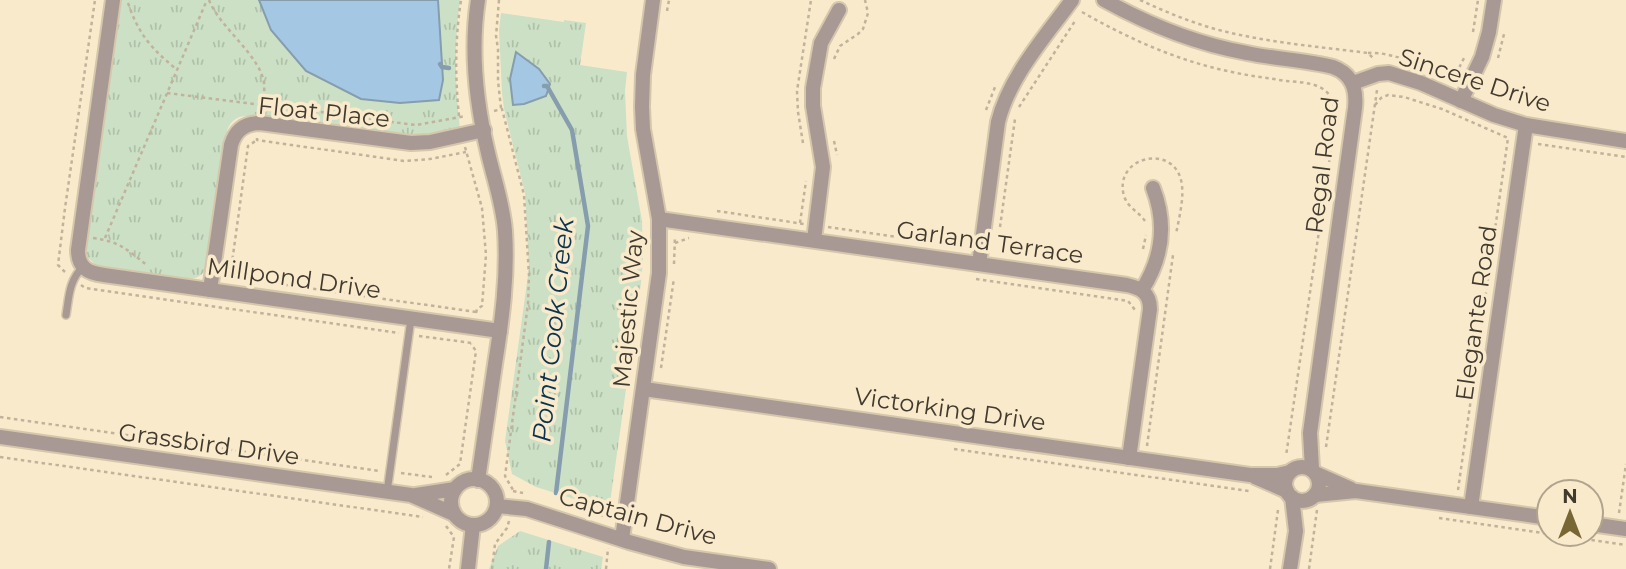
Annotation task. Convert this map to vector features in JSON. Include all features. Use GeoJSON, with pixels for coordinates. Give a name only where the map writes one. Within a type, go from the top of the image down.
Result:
{"type":"FeatureCollection","features":[{"type":"Feature","properties":{"kind":"street"},"geometry":{"type":"LineString","coordinates":[[78,273],[80,236],[113,0]]}},
{"type":"Feature","properties":{"kind":"street"},"geometry":{"type":"LineString","coordinates":[[478,0],[473,55],[480,113],[503,209],[506,272],[478,480]]}},
{"type":"Feature","properties":{"kind":"street","name":"Majestic Way"},"geometry":{"type":"LineString","coordinates":[[616,537],[625,522],[659,273],[659,219],[643,129],[642,107],[643,75],[653,0]]}},
{"type":"Feature","properties":{"kind":"street","name":"Regal Road"},"geometry":{"type":"LineString","coordinates":[[1104,0],[1147,22],[1183,36],[1245,53],[1333,67],[1346,73],[1353,83],[1355,108],[1310,433],[1314,472]]}},
{"type":"Feature","properties":{"kind":"street"},"geometry":{"type":"LineString","coordinates":[[1461,101],[1486,45],[1494,0]]}},
{"type":"Feature","properties":{"kind":"street"},"geometry":{"type":"LineString","coordinates":[[979,264],[1002,106],[1030,59],[1071,2]]}},
{"type":"Feature","properties":{"kind":"street"},"geometry":{"type":"LineString","coordinates":[[814,240],[823,167],[813,88],[821,43],[839,10]]}},
{"type":"Feature","properties":{"kind":"street","name":"Sincere Drive"},"geometry":{"type":"LineString","coordinates":[[1353,83],[1378,74],[1389,74],[1415,81],[1494,115],[1526,125],[1626,141]]}},
{"type":"Feature","properties":{"kind":"street","name":"Float Place"},"geometry":{"type":"LineString","coordinates":[[211,282],[231,145],[236,134],[246,125],[268,124],[411,143],[430,142],[484,130]]}},
{"type":"Feature","properties":{"kind":"street","name":"Elegante Road"},"geometry":{"type":"LineString","coordinates":[[1471,507],[1526,125]]}},
{"type":"Feature","properties":{"kind":"street"},"geometry":{"type":"LineString","coordinates":[[1129,458],[1150,309],[1149,298],[1142,290],[1155,267],[1162,226],[1153,188]]}},
{"type":"Feature","properties":{"kind":"street","name":"Garland Terrace"},"geometry":{"type":"LineString","coordinates":[[659,219],[1127,285],[1142,290]]}},
{"type":"Feature","properties":{"kind":"street","name":"Millpond Drive"},"geometry":{"type":"LineString","coordinates":[[78,273],[211,282],[500,331]]}},
{"type":"Feature","properties":{"kind":"street","name":"Victorking Drive"},"geometry":{"type":"LineString","coordinates":[[644,389],[1250,475],[1277,475],[1290,465]]}},
{"type":"Feature","properties":{"kind":"street","name":"Regal Road"},"geometry":{"type":"LineString","coordinates":[[1290,465],[1310,433]]}},
{"type":"Feature","properties":{"kind":"street","name":"Grassbird Drive"},"geometry":{"type":"LineString","coordinates":[[0,437],[387,492],[411,495],[438,492],[454,514]]}},
{"type":"Feature","properties":{"kind":"street"},"geometry":{"type":"LineString","coordinates":[[1290,569],[1296,531],[1285,481],[1290,465],[1307,467],[1356,491]]}},
{"type":"Feature","properties":{"kind":"street"},"geometry":{"type":"LineString","coordinates":[[1296,531],[1317,496],[1320,485],[1314,472]]}},
{"type":"Feature","properties":{"kind":"street","name":"Victorking Drive"},"geometry":{"type":"LineString","coordinates":[[1250,475],[1289,494]]}},
{"type":"Feature","properties":{"kind":"street"},"geometry":{"type":"LineString","coordinates":[[438,492],[455,489],[465,481],[478,480],[488,485],[495,494],[495,512],[486,522],[465,524],[454,514],[451,502],[455,489]]}},
{"type":"Feature","properties":{"kind":"street"},"geometry":{"type":"LineString","coordinates":[[1289,494],[1300,500],[1356,491],[1535,516]]}},
{"type":"Feature","properties":{"kind":"street","name":"Captain Drive"},"geometry":{"type":"LineString","coordinates":[[496,506],[527,509],[616,537],[683,563],[769,569]]}},
{"type":"Feature","properties":{"kind":"street"},"geometry":{"type":"LineString","coordinates":[[468,569],[473,525]]}},
{"type":"Feature","properties":{"kind":"street"},"geometry":{"type":"LineString","coordinates":[[1605,526],[1626,529]]}},
{"type":"Feature","properties":{"kind":"lane"},"geometry":{"type":"LineString","coordinates":[[66,315],[70,289],[78,273]]}},
{"type":"Feature","properties":{"kind":"lane"},"geometry":{"type":"LineString","coordinates":[[387,492],[412,318]]}},
{"type":"Feature","properties":{"kind":"path"},"geometry":{"type":"LineString","coordinates":[[95,0],[58,265],[78,273],[85,288],[472,343]]}},
{"type":"Feature","properties":{"kind":"path"},"geometry":{"type":"LineString","coordinates":[[127,0],[142,35],[176,69]]}},
{"type":"Feature","properties":{"kind":"path"},"geometry":{"type":"LineString","coordinates":[[104,239],[208,0]]}},
{"type":"Feature","properties":{"kind":"path"},"geometry":{"type":"LineString","coordinates":[[208,0],[261,74],[264,89],[262,106]]}},
{"type":"Feature","properties":{"kind":"path"},"geometry":{"type":"LineString","coordinates":[[449,569],[454,537],[441,520],[435,519],[438,492],[443,478],[460,464],[476,351],[472,343],[477,309],[482,306],[486,255],[482,208],[459,117],[456,50],[461,0]]}},
{"type":"Feature","properties":{"kind":"path"},"geometry":{"type":"LineString","coordinates":[[499,0],[496,36],[498,81],[502,109],[524,195],[529,275],[528,304],[509,443]]}},
{"type":"Feature","properties":{"kind":"path"},"geometry":{"type":"LineString","coordinates":[[834,58],[840,47],[863,29],[868,13],[865,0]]}},
{"type":"Feature","properties":{"kind":"path"},"geometry":{"type":"LineString","coordinates":[[1140,0],[1182,18],[1227,32],[1269,40],[1386,54],[1468,87]]}},
{"type":"Feature","properties":{"kind":"path"},"geometry":{"type":"LineString","coordinates":[[1473,33],[1478,0]]}},
{"type":"Feature","properties":{"kind":"path"},"geometry":{"type":"LineString","coordinates":[[1071,2],[1120,33],[1164,52],[1209,67],[1314,85],[1327,92],[1333,100],[1335,122],[1290,465]]}},
{"type":"Feature","properties":{"kind":"path"},"geometry":{"type":"LineString","coordinates":[[1000,226],[1016,115],[1075,22]]}},
{"type":"Feature","properties":{"kind":"path"},"geometry":{"type":"LineString","coordinates":[[1453,80],[1468,51]]}},
{"type":"Feature","properties":{"kind":"path"},"geometry":{"type":"LineString","coordinates":[[1326,449],[1378,74],[1375,60],[1368,53]]}},
{"type":"Feature","properties":{"kind":"path"},"geometry":{"type":"LineString","coordinates":[[167,93],[416,125],[502,109]]}},
{"type":"Feature","properties":{"kind":"path"},"geometry":{"type":"LineString","coordinates":[[1374,105],[1388,95],[1404,97],[1442,109],[1508,138],[1458,490],[1473,492]]}},
{"type":"Feature","properties":{"kind":"path"},"geometry":{"type":"LineString","coordinates":[[211,282],[230,277],[248,146],[257,140]]}},
{"type":"Feature","properties":{"kind":"path"},"geometry":{"type":"LineString","coordinates":[[834,140],[837,159]]}},
{"type":"Feature","properties":{"kind":"path"},"geometry":{"type":"LineString","coordinates":[[1538,144],[1626,157]]}},
{"type":"Feature","properties":{"kind":"path"},"geometry":{"type":"LineString","coordinates":[[62,233],[104,239],[122,245],[151,266]]}},
{"type":"Feature","properties":{"kind":"path"},"geometry":{"type":"LineString","coordinates":[[675,243],[686,238],[691,239]]}},
{"type":"Feature","properties":{"kind":"path"},"geometry":{"type":"LineString","coordinates":[[964,278],[1128,301],[1135,310]]}},
{"type":"Feature","properties":{"kind":"path"},"geometry":{"type":"LineString","coordinates":[[0,417],[390,472],[438,492]]}},
{"type":"Feature","properties":{"kind":"path"},"geometry":{"type":"LineString","coordinates":[[949,448],[1250,491]]}},
{"type":"Feature","properties":{"kind":"path"},"geometry":{"type":"LineString","coordinates":[[0,457],[422,517]]}},
{"type":"Feature","properties":{"kind":"path"},"geometry":{"type":"LineString","coordinates":[[1619,513],[1626,464]]}},
{"type":"Feature","properties":{"kind":"path"},"geometry":{"type":"LineString","coordinates":[[513,491],[526,494]]}},
{"type":"Feature","properties":{"kind":"path"},"geometry":{"type":"LineString","coordinates":[[1309,569],[1317,509],[1325,505],[1317,496]]}},
{"type":"Feature","properties":{"kind":"path"},"geometry":{"type":"LineString","coordinates":[[563,504],[625,522]]}},
{"type":"Feature","properties":{"kind":"path"},"geometry":{"type":"LineString","coordinates":[[1270,569],[1279,506]]}},
{"type":"Feature","properties":{"kind":"path"},"geometry":{"type":"LineString","coordinates":[[1436,518],[1626,545]]}},
{"type":"Feature","properties":{"kind":"path"},"geometry":{"type":"LineString","coordinates":[[606,569],[616,537]]}},
{"type":"Feature","properties":{"kind":"green space"},"geometry":{"type":"Polygon","coordinates":[[[119,0],[460,0],[456,64],[460,129],[419,137],[397,136],[249,116],[238,118],[227,131],[208,262],[201,275],[188,279],[96,265],[88,258],[85,248],[119,0]]]}},
{"type":"Feature","properties":{"kind":"green space"},"geometry":{"type":"Polygon","coordinates":[[[501,13],[586,23],[580,65],[627,72],[627,136],[642,221],[643,260],[610,503],[603,508],[536,487],[512,474],[505,441],[529,268],[525,193],[502,93],[499,30],[501,13]]]}},
{"type":"Feature","properties":{"kind":"green space"},"geometry":{"type":"Polygon","coordinates":[[[520,531],[603,557],[601,569],[489,569],[498,546],[520,531]]]}},
{"type":"Feature","properties":{"kind":"water"},"geometry":{"type":"Polygon","coordinates":[[[259,0],[438,0],[443,80],[439,100],[400,103],[361,99],[306,71],[271,30],[259,0]]]}},
{"type":"Feature","properties":{"kind":"water"},"geometry":{"type":"Polygon","coordinates":[[[516,52],[539,69],[550,84],[546,96],[513,105],[510,79],[516,52]]]}},
{"type":"Feature","properties":{"kind":"waterway","name":"Point Cook Creek"},"geometry":{"type":"LineString","coordinates":[[440,64],[449,68]]}},
{"type":"Feature","properties":{"kind":"waterway","name":"Point Cook Creek"},"geometry":{"type":"LineString","coordinates":[[544,86],[547,86],[572,130],[588,226],[556,493]]}},
{"type":"Feature","properties":{"kind":"waterway","name":"Point Cook Creek"},"geometry":{"type":"LineString","coordinates":[[546,569],[549,542]]}}]}
